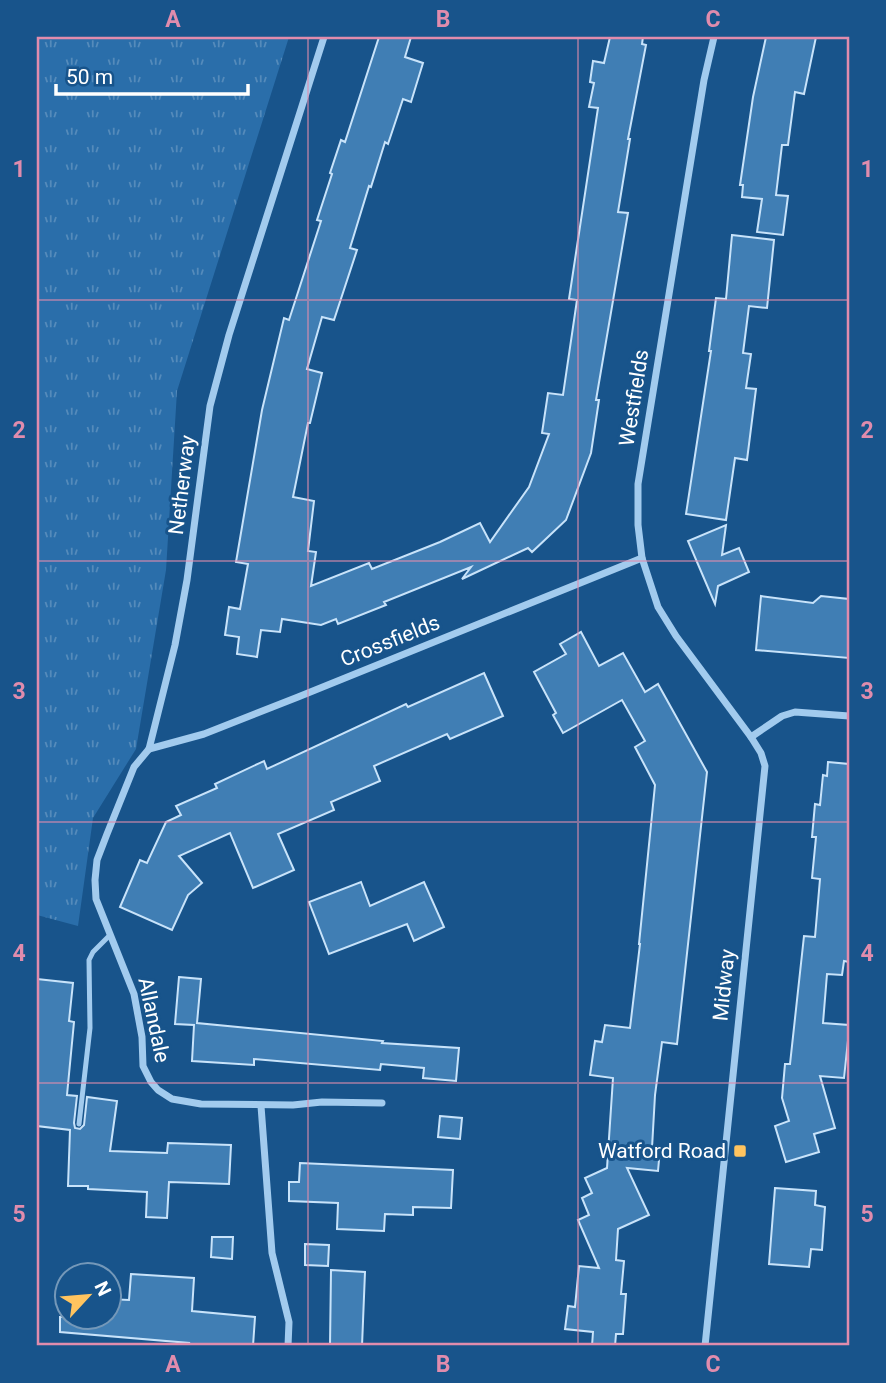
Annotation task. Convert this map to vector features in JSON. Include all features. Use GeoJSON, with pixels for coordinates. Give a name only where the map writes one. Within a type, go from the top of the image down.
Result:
{"type":"FeatureCollection","features":[{"type":"Feature","properties":{"kind":"street","name":"Netherway"},"geometry":{"type":"LineString","coordinates":[[109,936],[96,899],[97,860],[134,767],[149,748],[175,645],[187,580],[210,406],[229,335],[324,37]]}},
{"type":"Feature","properties":{"kind":"street","name":"Westfields"},"geometry":{"type":"LineString","coordinates":[[714,37],[704,80],[638,484],[638,525],[642,558],[658,607],[676,636],[751,737]]}},
{"type":"Feature","properties":{"kind":"street","name":"Crossfields"},"geometry":{"type":"LineString","coordinates":[[149,748],[204,733],[263,711],[642,558]]}},
{"type":"Feature","properties":{"kind":"street"},"geometry":{"type":"LineString","coordinates":[[751,737],[782,716],[795,712],[849,716]]}},
{"type":"Feature","properties":{"kind":"street","name":"Midway"},"geometry":{"type":"LineString","coordinates":[[705,1346],[765,779],[761,753],[751,737]]}},
{"type":"Feature","properties":{"kind":"street","name":"Allandale"},"geometry":{"type":"LineString","coordinates":[[109,936],[134,995],[142,1037],[143,1066],[151,1082],[172,1099],[201,1104],[261,1106],[322,1102],[382,1103]]}},
{"type":"Feature","properties":{"kind":"street"},"geometry":{"type":"LineString","coordinates":[[261,1106],[272,1253],[289,1322],[288,1346]]}},
{"type":"Feature","properties":{"kind":"lane"},"geometry":{"type":"LineString","coordinates":[[79,1124],[90,1028],[89,960],[109,936]]}},
{"type":"Feature","properties":{"kind":"green space"},"geometry":{"type":"Polygon","coordinates":[[[37,37],[289,37],[177,391],[166,570],[136,749],[93,818],[78,926],[37,915],[37,37]]]}},
{"type":"Feature","properties":{"kind":"building"},"geometry":{"type":"Polygon","coordinates":[[[379,37],[411,37],[405,57],[423,63],[411,102],[403,99],[388,144],[385,142],[371,187],[369,186],[350,248],[357,250],[334,320],[322,317],[307,369],[322,373],[308,423],[293,497],[314,501],[308,551],[316,552],[311,586],[369,563],[372,569],[480,523],[490,542],[529,487],[549,434],[542,433],[548,393],[563,395],[577,300],[569,299],[598,108],[589,107],[594,83],[590,82],[593,61],[604,63],[610,37],[643,37],[642,44],[646,45],[628,139],[618,212],[628,213],[596,400],[599,400],[591,453],[566,520],[532,552],[528,548],[462,579],[471,567],[384,602],[386,605],[338,624],[336,619],[321,625],[282,619],[280,632],[261,630],[257,657],[237,654],[239,637],[225,635],[229,607],[240,609],[248,564],[236,562],[262,410],[284,318],[289,320],[321,221],[317,220],[332,174],[330,173],[341,140],[345,142],[379,37]]]}},
{"type":"Feature","properties":{"kind":"building"},"geometry":{"type":"Polygon","coordinates":[[[766,37],[816,37],[804,94],[795,92],[788,145],[782,145],[776,195],[788,196],[783,235],[757,232],[762,199],[742,197],[743,185],[740,185],[753,97],[766,37]]]}},
{"type":"Feature","properties":{"kind":"building"},"geometry":{"type":"Polygon","coordinates":[[[732,235],[774,240],[767,308],[749,306],[743,353],[751,354],[746,388],[756,389],[747,460],[735,458],[726,520],[686,514],[711,351],[716,298],[726,299],[732,235]]]}},
{"type":"Feature","properties":{"kind":"building"},"geometry":{"type":"Polygon","coordinates":[[[726,525],[722,555],[739,548],[749,572],[718,586],[715,604],[688,541],[726,525]]]}},
{"type":"Feature","properties":{"kind":"building"},"geometry":{"type":"Polygon","coordinates":[[[761,596],[813,603],[821,596],[849,599],[849,658],[756,650],[761,596]]]}},
{"type":"Feature","properties":{"kind":"building"},"geometry":{"type":"Polygon","coordinates":[[[581,632],[599,666],[623,653],[645,692],[658,684],[707,772],[677,1044],[662,1042],[655,1095],[652,1148],[660,1149],[658,1171],[627,1168],[649,1215],[618,1229],[616,1260],[624,1261],[621,1294],[626,1294],[623,1334],[616,1334],[615,1346],[592,1346],[593,1332],[565,1329],[568,1306],[575,1307],[579,1266],[599,1268],[578,1220],[589,1215],[582,1198],[592,1193],[585,1178],[607,1168],[613,1078],[590,1075],[595,1041],[602,1042],[605,1025],[630,1028],[655,785],[635,747],[645,741],[622,700],[563,733],[553,715],[556,713],[534,672],[566,654],[560,644],[581,632]]]}},
{"type":"Feature","properties":{"kind":"building"},"geometry":{"type":"Polygon","coordinates":[[[484,673],[503,716],[450,739],[447,734],[374,766],[380,781],[331,802],[334,810],[278,834],[294,870],[253,888],[230,833],[179,856],[202,883],[188,895],[172,930],[120,907],[140,860],[147,863],[166,822],[181,815],[176,806],[217,788],[215,784],[264,761],[267,769],[406,704],[408,707],[484,673]]]}},
{"type":"Feature","properties":{"kind":"building"},"geometry":{"type":"Polygon","coordinates":[[[828,762],[849,764],[849,962],[844,961],[842,975],[827,974],[823,1023],[849,1025],[849,1031],[844,1078],[820,1076],[835,1128],[814,1134],[819,1152],[786,1162],[775,1126],[789,1121],[782,1098],[785,1064],[790,1064],[804,936],[815,937],[820,879],[812,878],[816,837],[812,837],[815,804],[820,805],[823,775],[827,776],[828,762]]]}},
{"type":"Feature","properties":{"kind":"building"},"geometry":{"type":"Polygon","coordinates":[[[361,882],[370,906],[424,882],[444,927],[414,941],[407,924],[329,954],[309,902],[361,882]]]}},
{"type":"Feature","properties":{"kind":"building"},"geometry":{"type":"Polygon","coordinates":[[[179,977],[201,979],[197,1023],[383,1041],[382,1043],[459,1048],[456,1081],[423,1078],[424,1068],[381,1064],[380,1070],[254,1059],[254,1065],[192,1061],[194,1025],[175,1024],[179,977]]]}},
{"type":"Feature","properties":{"kind":"building"},"geometry":{"type":"Polygon","coordinates":[[[37,979],[73,983],[69,1021],[74,1022],[67,1095],[77,1096],[75,1128],[80,1129],[84,1125],[87,1097],[117,1101],[110,1151],[167,1153],[168,1143],[231,1145],[229,1184],[169,1182],[167,1218],[146,1217],[147,1192],[68,1186],[70,1130],[37,1126],[37,979]]]}},
{"type":"Feature","properties":{"kind":"building"},"geometry":{"type":"Polygon","coordinates":[[[440,1116],[462,1118],[460,1139],[438,1137],[440,1116]]]}},
{"type":"Feature","properties":{"kind":"building"},"geometry":{"type":"Polygon","coordinates":[[[300,1163],[453,1170],[451,1208],[413,1207],[413,1215],[385,1214],[384,1231],[337,1229],[338,1203],[289,1201],[289,1182],[299,1182],[300,1163]]]}},
{"type":"Feature","properties":{"kind":"building"},"geometry":{"type":"Polygon","coordinates":[[[775,1188],[816,1191],[815,1205],[825,1207],[822,1250],[811,1249],[809,1267],[769,1264],[775,1188]]]}},
{"type":"Feature","properties":{"kind":"building"},"geometry":{"type":"Polygon","coordinates":[[[212,1237],[233,1237],[232,1259],[211,1257],[212,1237]]]}},
{"type":"Feature","properties":{"kind":"building"},"geometry":{"type":"Polygon","coordinates":[[[305,1244],[329,1245],[328,1266],[305,1265],[305,1244]]]}},
{"type":"Feature","properties":{"kind":"building"},"geometry":{"type":"Polygon","coordinates":[[[331,1270],[365,1272],[362,1346],[330,1346],[331,1270]]]}},
{"type":"Feature","properties":{"kind":"building"},"geometry":{"type":"Polygon","coordinates":[[[131,1274],[194,1278],[192,1311],[255,1317],[253,1346],[188,1346],[189,1343],[60,1332],[122,1330],[122,1300],[129,1300],[131,1274]]]}},
{"type":"Feature","properties":{"kind":"place","name":"Watford Road"},"geometry":{"type":"Point","coordinates":[740,1151]}}]}
